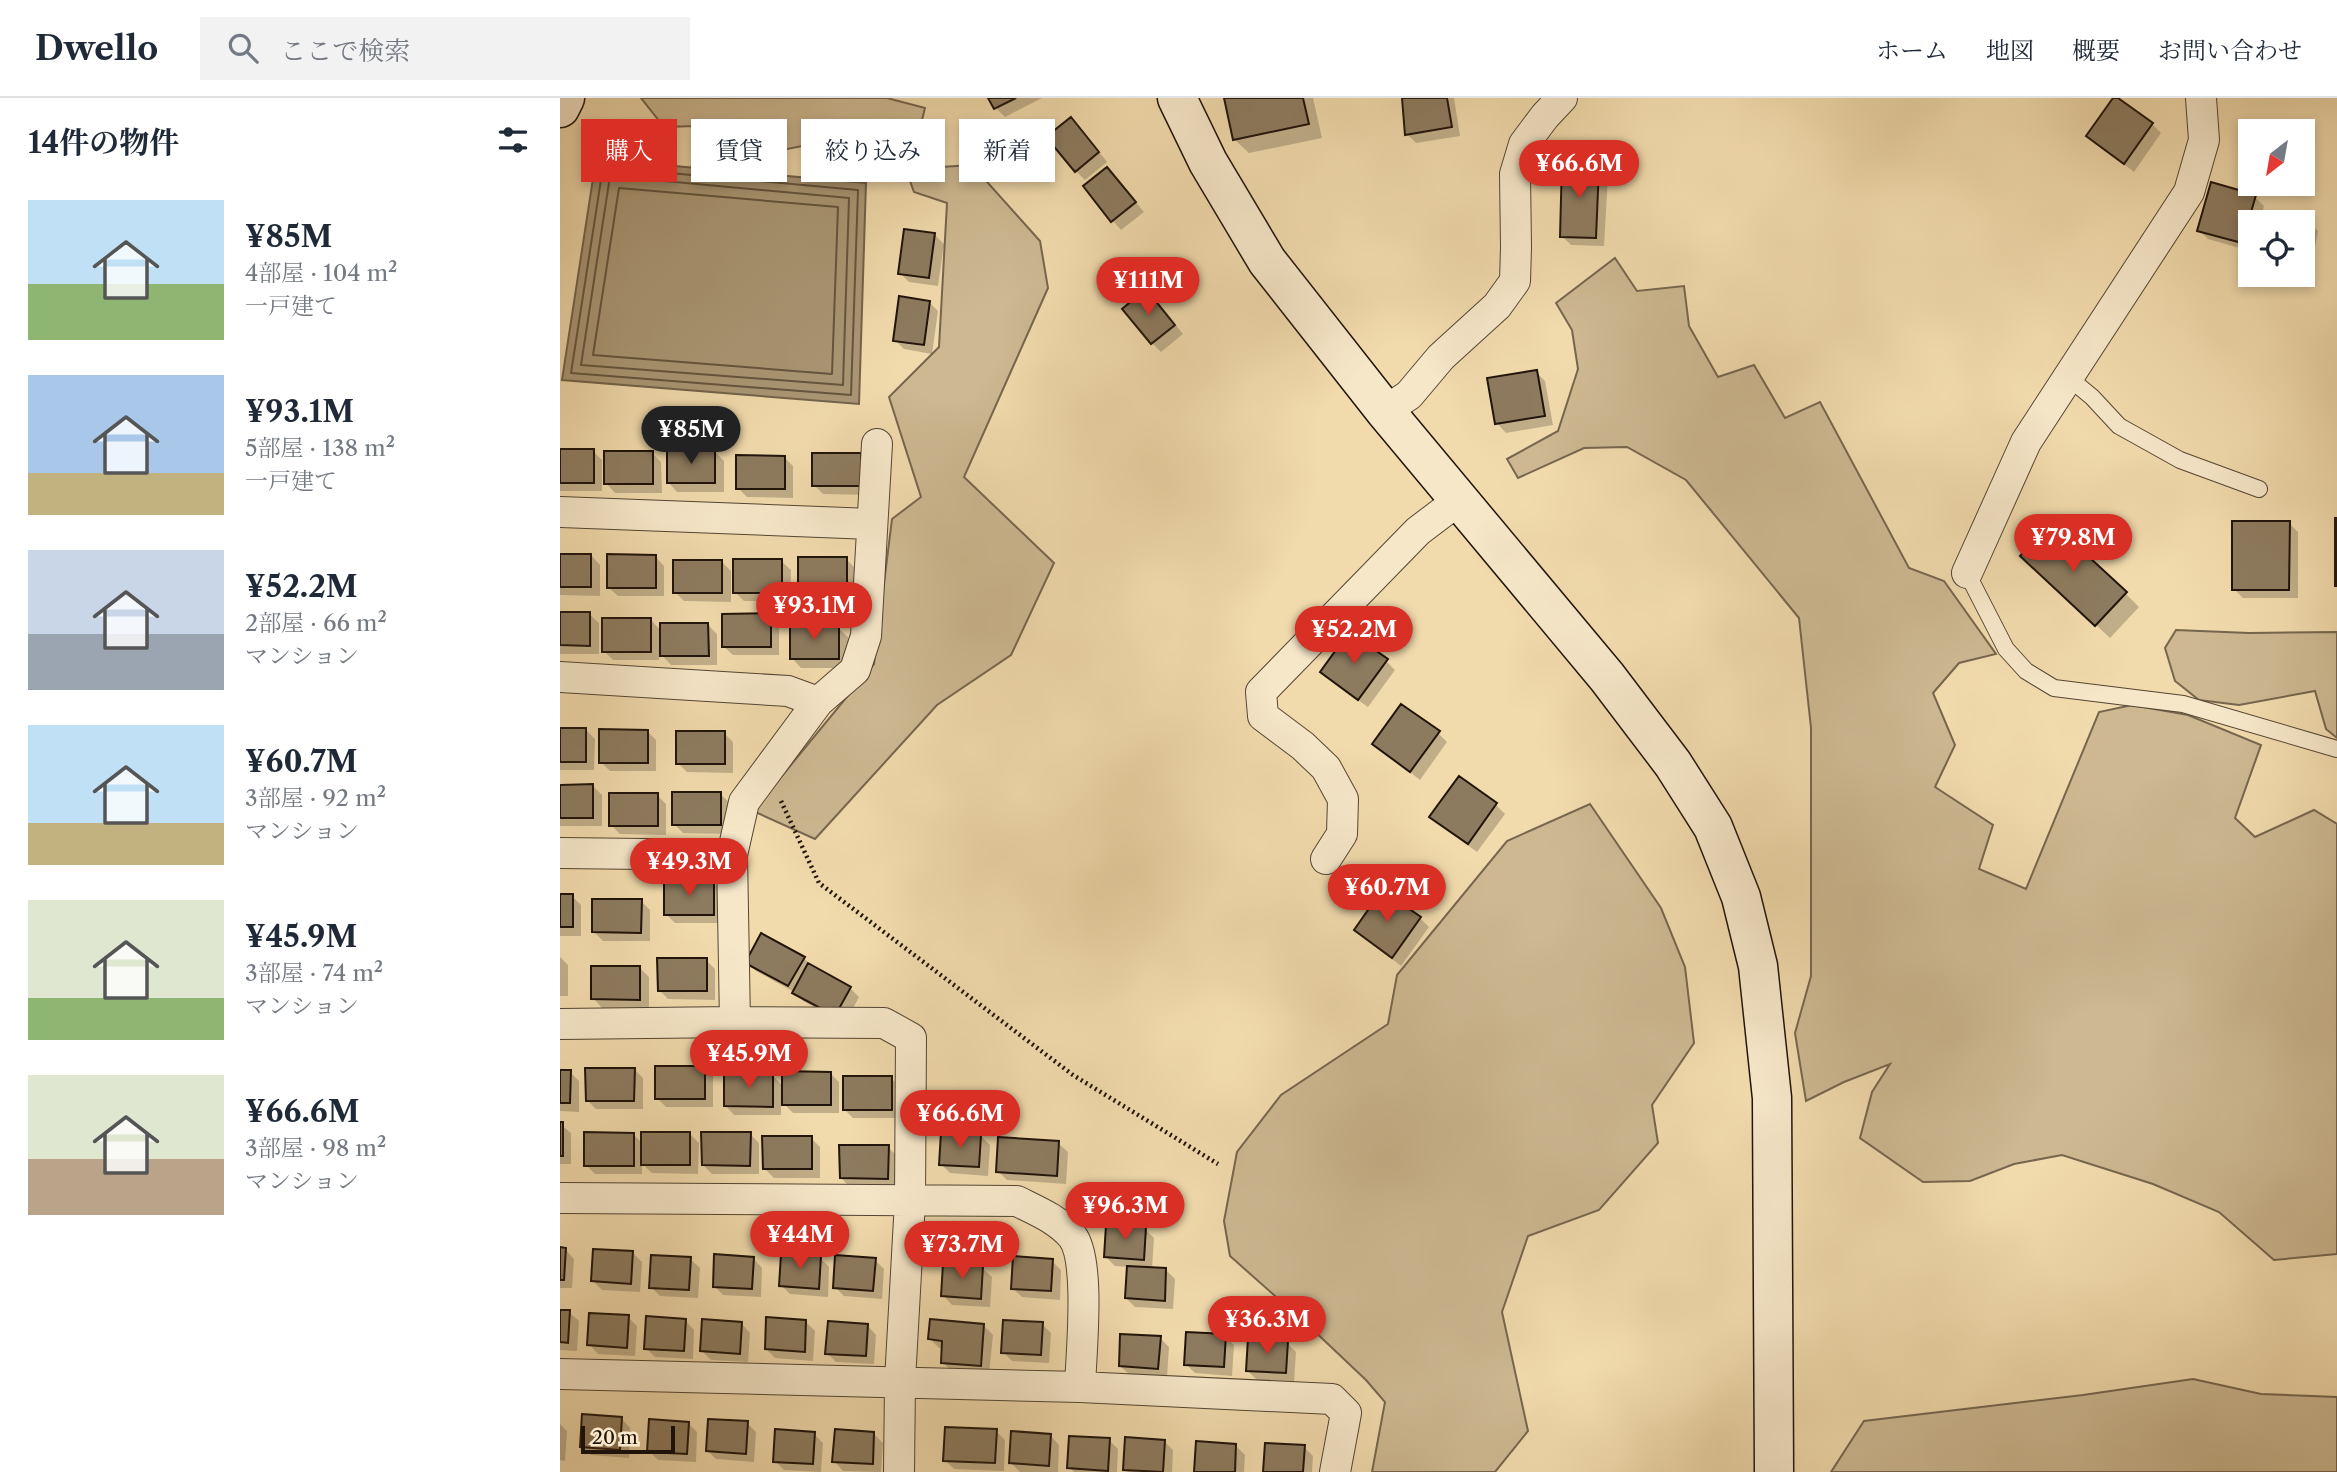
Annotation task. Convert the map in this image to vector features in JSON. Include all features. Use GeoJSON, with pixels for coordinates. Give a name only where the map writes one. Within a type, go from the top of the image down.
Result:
{"type":"FeatureCollection","features":[{"type":"Feature","properties":{"kind":"street"},"geometry":{"type":"LineString","coordinates":[[560,108],[565,98]]}},
{"type":"Feature","properties":{"kind":"street"},"geometry":{"type":"LineString","coordinates":[[1177,98],[1208,162],[1267,261],[1385,411],[1607,677],[1674,764],[1713,827],[1741,897],[1758,966],[1772,1098],[1774,1472]]}},
{"type":"Feature","properties":{"kind":"street"},"geometry":{"type":"LineString","coordinates":[[1385,411],[1409,395],[1441,357],[1497,306],[1515,281],[1515,174],[1524,144],[1562,98]]}},
{"type":"Feature","properties":{"kind":"street"},"geometry":{"type":"LineString","coordinates":[[1967,573],[2026,442],[2189,192],[2204,140],[2201,98]]}},
{"type":"Feature","properties":{"kind":"street"},"geometry":{"type":"LineString","coordinates":[[735,1022],[732,855],[744,802],[818,702],[855,670],[866,636],[877,444]]}},
{"type":"Feature","properties":{"kind":"street"},"geometry":{"type":"LineString","coordinates":[[1326,859],[1342,834],[1343,799],[1326,768],[1303,746],[1263,716],[1261,692],[1418,531],[1459,500]]}},
{"type":"Feature","properties":{"kind":"street"},"geometry":{"type":"LineString","coordinates":[[560,512],[872,524]]}},
{"type":"Feature","properties":{"kind":"street"},"geometry":{"type":"LineString","coordinates":[[560,677],[788,691],[818,702]]}},
{"type":"Feature","properties":{"kind":"street"},"geometry":{"type":"LineString","coordinates":[[560,853],[732,855]]}},
{"type":"Feature","properties":{"kind":"street"},"geometry":{"type":"LineString","coordinates":[[560,1024],[884,1023],[911,1038],[910,1201],[900,1381],[899,1472]]}},
{"type":"Feature","properties":{"kind":"street"},"geometry":{"type":"LineString","coordinates":[[560,1198],[1017,1201],[1052,1217],[1074,1238],[1084,1276],[1080,1387]]}},
{"type":"Feature","properties":{"kind":"street"},"geometry":{"type":"LineString","coordinates":[[560,1374],[900,1381],[1332,1399],[1346,1413],[1335,1472]]}},
{"type":"Feature","properties":{"kind":"lane"},"geometry":{"type":"LineString","coordinates":[[2069,378],[2092,397],[2119,426],[2180,460],[2259,489]]}},
{"type":"Feature","properties":{"kind":"lane"},"geometry":{"type":"LineString","coordinates":[[1967,573],[2006,649],[2026,671],[2054,688],[2183,705],[2337,749]]}},
{"type":"Feature","properties":{"kind":"path"},"geometry":{"type":"LineString","coordinates":[[768,772],[819,883],[1073,1075],[1218,1164]]}},
{"type":"Feature","properties":{"kind":"shaded area"},"geometry":{"type":"Polygon","coordinates":[[[641,98],[887,98],[925,108],[922,119],[801,119],[801,146],[787,149],[787,119],[691,119],[691,126],[677,127],[677,119],[658,119],[641,98]]]}},
{"type":"Feature","properties":{"kind":"shaded area"},"geometry":{"type":"Polygon","coordinates":[[[959,166],[959,182],[987,182],[1040,241],[1048,288],[964,477],[1054,563],[1011,655],[937,705],[815,839],[753,811],[874,664],[892,519],[921,497],[889,397],[939,347],[947,203],[914,192],[910,182],[945,182],[945,167],[959,166]]]}},
{"type":"Feature","properties":{"kind":"shaded area"},"geometry":{"type":"Polygon","coordinates":[[[1615,258],[1637,291],[1684,286],[1689,326],[1718,377],[1754,365],[1785,418],[1820,402],[1909,568],[1944,581],[1996,654],[1959,663],[1933,693],[1955,745],[1935,787],[1993,825],[1979,869],[2026,889],[2099,712],[2132,705],[2188,715],[2261,745],[2235,818],[2255,837],[2314,810],[2337,824],[2337,1254],[2274,1260],[2219,1212],[2153,1184],[2062,1155],[2014,1164],[1970,1181],[1923,1182],[1860,1138],[1872,1092],[1890,1064],[1806,1101],[1795,1033],[1811,976],[1811,728],[1799,618],[1686,480],[1627,447],[1584,448],[1518,478],[1507,459],[1558,431],[1578,369],[1572,330],[1556,303],[1615,258]]]}},
{"type":"Feature","properties":{"kind":"shaded area"},"geometry":{"type":"Polygon","coordinates":[[[2176,630],[2337,632],[2337,738],[2326,729],[2315,691],[2239,705],[2199,700],[2175,681],[2165,648],[2176,630]]]}},
{"type":"Feature","properties":{"kind":"shaded area"},"geometry":{"type":"Polygon","coordinates":[[[1590,804],[1661,908],[1685,967],[1694,1043],[1652,1105],[1658,1143],[1599,1210],[1528,1236],[1502,1312],[1528,1431],[1495,1472],[1372,1472],[1385,1402],[1366,1380],[1310,1327],[1230,1256],[1224,1221],[1237,1152],[1281,1095],[1388,1024],[1397,975],[1507,841],[1590,804]]]}},
{"type":"Feature","properties":{"kind":"shaded area"},"geometry":{"type":"Polygon","coordinates":[[[2193,1379],[2261,1394],[2337,1397],[2337,1472],[1831,1472],[1864,1421],[2193,1379]]]}},
{"type":"Feature","properties":{"kind":"water"},"geometry":{"type":"Polygon","coordinates":[[[677,166],[691,167],[691,182],[787,182],[787,176],[801,177],[801,182],[866,183],[859,404],[562,380],[592,182],[677,182],[677,166]]]}},
{"type":"Feature","properties":{"kind":"building"},"geometry":{"type":"Polygon","coordinates":[[[988,98],[1016,98],[994,109],[988,98]]]}},
{"type":"Feature","properties":{"kind":"building"},"geometry":{"type":"Polygon","coordinates":[[[1224,98],[1303,98],[1309,124],[1233,140],[1224,98]]]}},
{"type":"Feature","properties":{"kind":"building"},"geometry":{"type":"Polygon","coordinates":[[[1402,98],[1447,98],[1452,127],[1405,135],[1402,98]]]}},
{"type":"Feature","properties":{"kind":"building"},"geometry":{"type":"Polygon","coordinates":[[[2113,98],[2118,98],[2153,123],[2124,164],[2086,136],[2113,98]]]}},
{"type":"Feature","properties":{"kind":"building"},"geometry":{"type":"Polygon","coordinates":[[[1071,117],[1099,152],[1075,172],[1055,148],[1055,130],[1071,117]]]}},
{"type":"Feature","properties":{"kind":"building"},"geometry":{"type":"Polygon","coordinates":[[[1562,161],[1599,166],[1596,238],[1560,237],[1562,161]]]}},
{"type":"Feature","properties":{"kind":"building"},"geometry":{"type":"Polygon","coordinates":[[[1107,167],[1136,202],[1111,222],[1083,186],[1107,167]]]}},
{"type":"Feature","properties":{"kind":"building"},"geometry":{"type":"Polygon","coordinates":[[[2211,182],[2238,190],[2238,196],[2256,196],[2252,210],[2238,210],[2238,242],[2197,231],[2211,182]]]}},
{"type":"Feature","properties":{"kind":"building"},"geometry":{"type":"Polygon","coordinates":[[[904,229],[935,233],[929,278],[898,274],[904,229]]]}},
{"type":"Feature","properties":{"kind":"building"},"geometry":{"type":"Polygon","coordinates":[[[1146,289],[1175,325],[1151,344],[1122,309],[1146,289]]]}},
{"type":"Feature","properties":{"kind":"building"},"geometry":{"type":"Polygon","coordinates":[[[899,296],[930,301],[924,345],[893,341],[899,296]]]}},
{"type":"Feature","properties":{"kind":"building"},"geometry":{"type":"Polygon","coordinates":[[[1537,370],[1545,416],[1495,424],[1487,378],[1537,370]]]}},
{"type":"Feature","properties":{"kind":"building"},"geometry":{"type":"Polygon","coordinates":[[[560,449],[594,449],[594,483],[560,483],[560,449]]]}},
{"type":"Feature","properties":{"kind":"building"},"geometry":{"type":"Polygon","coordinates":[[[667,450],[715,450],[715,483],[667,483],[667,450]]]}},
{"type":"Feature","properties":{"kind":"building"},"geometry":{"type":"Polygon","coordinates":[[[604,451],[653,451],[653,484],[604,484],[604,451]]]}},
{"type":"Feature","properties":{"kind":"building"},"geometry":{"type":"Polygon","coordinates":[[[812,453],[861,453],[861,486],[812,486],[812,453]]]}},
{"type":"Feature","properties":{"kind":"building"},"geometry":{"type":"Polygon","coordinates":[[[736,455],[785,456],[785,489],[736,489],[736,455]]]}},
{"type":"Feature","properties":{"kind":"building"},"geometry":{"type":"Polygon","coordinates":[[[2337,518],[2337,586],[2335,586],[2337,518]]]}},
{"type":"Feature","properties":{"kind":"building"},"geometry":{"type":"Polygon","coordinates":[[[2232,521],[2290,521],[2289,590],[2232,590],[2232,521]]]}},
{"type":"Feature","properties":{"kind":"building"},"geometry":{"type":"Polygon","coordinates":[[[2051,522],[2127,592],[2095,626],[2020,556],[2051,522]]]}},
{"type":"Feature","properties":{"kind":"building"},"geometry":{"type":"Polygon","coordinates":[[[560,554],[591,554],[591,587],[560,587],[560,554]]]}},
{"type":"Feature","properties":{"kind":"building"},"geometry":{"type":"Polygon","coordinates":[[[607,554],[656,555],[656,588],[607,588],[607,554]]]}},
{"type":"Feature","properties":{"kind":"building"},"geometry":{"type":"Polygon","coordinates":[[[798,557],[847,557],[847,591],[798,591],[798,557]]]}},
{"type":"Feature","properties":{"kind":"building"},"geometry":{"type":"Polygon","coordinates":[[[733,559],[782,559],[782,593],[733,593],[733,559]]]}},
{"type":"Feature","properties":{"kind":"building"},"geometry":{"type":"Polygon","coordinates":[[[673,560],[722,560],[722,593],[673,593],[673,560]]]}},
{"type":"Feature","properties":{"kind":"building"},"geometry":{"type":"Polygon","coordinates":[[[560,612],[590,612],[590,646],[560,645],[560,612]]]}},
{"type":"Feature","properties":{"kind":"building"},"geometry":{"type":"Polygon","coordinates":[[[771,613],[771,647],[722,647],[722,614],[771,613]]]}},
{"type":"Feature","properties":{"kind":"building"},"geometry":{"type":"Polygon","coordinates":[[[602,618],[651,618],[651,652],[602,652],[602,618]]]}},
{"type":"Feature","properties":{"kind":"building"},"geometry":{"type":"Polygon","coordinates":[[[660,623],[708,623],[709,656],[660,656],[660,623]]]}},
{"type":"Feature","properties":{"kind":"building"},"geometry":{"type":"Polygon","coordinates":[[[790,626],[839,626],[839,659],[790,659],[790,626]]]}},
{"type":"Feature","properties":{"kind":"building"},"geometry":{"type":"Polygon","coordinates":[[[1349,632],[1388,659],[1358,700],[1320,672],[1349,632]]]}},
{"type":"Feature","properties":{"kind":"building"},"geometry":{"type":"Polygon","coordinates":[[[1401,704],[1440,731],[1410,772],[1372,744],[1401,704]]]}},
{"type":"Feature","properties":{"kind":"building"},"geometry":{"type":"Polygon","coordinates":[[[560,728],[586,728],[586,762],[560,762],[560,728]]]}},
{"type":"Feature","properties":{"kind":"building"},"geometry":{"type":"Polygon","coordinates":[[[599,729],[648,730],[648,763],[599,763],[599,729]]]}},
{"type":"Feature","properties":{"kind":"building"},"geometry":{"type":"Polygon","coordinates":[[[676,731],[725,731],[725,764],[676,764],[676,731]]]}},
{"type":"Feature","properties":{"kind":"building"},"geometry":{"type":"Polygon","coordinates":[[[1459,776],[1497,803],[1468,844],[1429,817],[1459,776]]]}},
{"type":"Feature","properties":{"kind":"building"},"geometry":{"type":"Polygon","coordinates":[[[593,784],[593,818],[560,818],[560,785],[593,784]]]}},
{"type":"Feature","properties":{"kind":"building"},"geometry":{"type":"Polygon","coordinates":[[[672,792],[721,792],[721,825],[672,825],[672,792]]]}},
{"type":"Feature","properties":{"kind":"building"},"geometry":{"type":"Polygon","coordinates":[[[609,793],[658,793],[658,826],[609,826],[609,793]]]}},
{"type":"Feature","properties":{"kind":"building"},"geometry":{"type":"Polygon","coordinates":[[[664,881],[714,882],[714,915],[664,915],[664,881]]]}},
{"type":"Feature","properties":{"kind":"building"},"geometry":{"type":"Polygon","coordinates":[[[1382,890],[1421,917],[1392,958],[1354,930],[1382,890]]]}},
{"type":"Feature","properties":{"kind":"building"},"geometry":{"type":"Polygon","coordinates":[[[560,894],[573,894],[573,927],[560,927],[560,894]]]}},
{"type":"Feature","properties":{"kind":"building"},"geometry":{"type":"Polygon","coordinates":[[[592,899],[642,899],[641,933],[592,932],[592,899]]]}},
{"type":"Feature","properties":{"kind":"building"},"geometry":{"type":"Polygon","coordinates":[[[761,933],[805,957],[788,986],[745,963],[761,933]]]}},
{"type":"Feature","properties":{"kind":"building"},"geometry":{"type":"Polygon","coordinates":[[[657,958],[707,958],[707,991],[658,991],[657,958]]]}},
{"type":"Feature","properties":{"kind":"building"},"geometry":{"type":"Polygon","coordinates":[[[808,963],[851,987],[835,1016],[792,993],[808,963]]]}},
{"type":"Feature","properties":{"kind":"building"},"geometry":{"type":"Polygon","coordinates":[[[591,966],[640,966],[640,1000],[591,999],[591,966]]]}},
{"type":"Feature","properties":{"kind":"building"},"geometry":{"type":"Polygon","coordinates":[[[655,1066],[705,1066],[705,1099],[655,1099],[655,1066]]]}},
{"type":"Feature","properties":{"kind":"building"},"geometry":{"type":"Polygon","coordinates":[[[585,1068],[635,1068],[634,1101],[586,1101],[585,1068]]]}},
{"type":"Feature","properties":{"kind":"building"},"geometry":{"type":"Polygon","coordinates":[[[560,1070],[571,1070],[570,1103],[560,1103],[560,1070]]]}},
{"type":"Feature","properties":{"kind":"building"},"geometry":{"type":"Polygon","coordinates":[[[782,1071],[831,1072],[831,1105],[782,1105],[782,1071]]]}},
{"type":"Feature","properties":{"kind":"building"},"geometry":{"type":"Polygon","coordinates":[[[724,1073],[773,1073],[773,1107],[724,1106],[724,1073]]]}},
{"type":"Feature","properties":{"kind":"building"},"geometry":{"type":"Polygon","coordinates":[[[843,1076],[892,1076],[892,1110],[843,1110],[843,1076]]]}},
{"type":"Feature","properties":{"kind":"building"},"geometry":{"type":"Polygon","coordinates":[[[560,1122],[563,1122],[563,1156],[560,1156],[560,1122]]]}},
{"type":"Feature","properties":{"kind":"building"},"geometry":{"type":"Polygon","coordinates":[[[584,1132],[634,1133],[634,1166],[584,1166],[584,1132]]]}},
{"type":"Feature","properties":{"kind":"building"},"geometry":{"type":"Polygon","coordinates":[[[641,1132],[690,1132],[690,1165],[641,1165],[641,1132]]]}},
{"type":"Feature","properties":{"kind":"building"},"geometry":{"type":"Polygon","coordinates":[[[701,1132],[751,1132],[750,1166],[702,1165],[701,1132]]]}},
{"type":"Feature","properties":{"kind":"building"},"geometry":{"type":"Polygon","coordinates":[[[941,1132],[981,1135],[979,1167],[939,1165],[941,1132]]]}},
{"type":"Feature","properties":{"kind":"building"},"geometry":{"type":"Polygon","coordinates":[[[762,1136],[812,1136],[812,1169],[763,1169],[762,1136]]]}},
{"type":"Feature","properties":{"kind":"building"},"geometry":{"type":"Polygon","coordinates":[[[998,1137],[1059,1141],[1057,1176],[996,1172],[998,1137]]]}},
{"type":"Feature","properties":{"kind":"building"},"geometry":{"type":"Polygon","coordinates":[[[839,1145],[889,1145],[888,1179],[840,1178],[839,1145]]]}},
{"type":"Feature","properties":{"kind":"building"},"geometry":{"type":"Polygon","coordinates":[[[1106,1225],[1146,1227],[1144,1260],[1104,1257],[1106,1225]]]}},
{"type":"Feature","properties":{"kind":"building"},"geometry":{"type":"Polygon","coordinates":[[[560,1247],[566,1248],[564,1280],[560,1280],[560,1247]]]}},
{"type":"Feature","properties":{"kind":"building"},"geometry":{"type":"Polygon","coordinates":[[[593,1249],[633,1251],[631,1284],[591,1281],[593,1249]]]}},
{"type":"Feature","properties":{"kind":"building"},"geometry":{"type":"Polygon","coordinates":[[[714,1254],[754,1257],[752,1289],[713,1287],[714,1254]]]}},
{"type":"Feature","properties":{"kind":"building"},"geometry":{"type":"Polygon","coordinates":[[[781,1254],[821,1256],[819,1289],[779,1286],[781,1254]]]}},
{"type":"Feature","properties":{"kind":"building"},"geometry":{"type":"Polygon","coordinates":[[[651,1255],[691,1257],[689,1290],[649,1288],[651,1255]]]}},
{"type":"Feature","properties":{"kind":"building"},"geometry":{"type":"Polygon","coordinates":[[[835,1255],[876,1258],[873,1291],[833,1288],[835,1255]]]}},
{"type":"Feature","properties":{"kind":"building"},"geometry":{"type":"Polygon","coordinates":[[[1013,1256],[1053,1259],[1051,1291],[1011,1289],[1013,1256]]]}},
{"type":"Feature","properties":{"kind":"building"},"geometry":{"type":"Polygon","coordinates":[[[943,1264],[983,1266],[981,1299],[941,1296],[943,1264]]]}},
{"type":"Feature","properties":{"kind":"building"},"geometry":{"type":"Polygon","coordinates":[[[1127,1266],[1166,1268],[1165,1301],[1125,1298],[1127,1266]]]}},
{"type":"Feature","properties":{"kind":"building"},"geometry":{"type":"Polygon","coordinates":[[[560,1310],[570,1310],[568,1343],[560,1342],[560,1310]]]}},
{"type":"Feature","properties":{"kind":"building"},"geometry":{"type":"Polygon","coordinates":[[[589,1313],[629,1315],[627,1348],[587,1345],[589,1313]]]}},
{"type":"Feature","properties":{"kind":"building"},"geometry":{"type":"Polygon","coordinates":[[[646,1316],[686,1319],[684,1351],[644,1349],[646,1316]]]}},
{"type":"Feature","properties":{"kind":"building"},"geometry":{"type":"Polygon","coordinates":[[[766,1317],[806,1320],[805,1352],[765,1349],[766,1317]]]}},
{"type":"Feature","properties":{"kind":"building"},"geometry":{"type":"Polygon","coordinates":[[[702,1319],[742,1322],[740,1354],[700,1351],[702,1319]]]}},
{"type":"Feature","properties":{"kind":"building"},"geometry":{"type":"Polygon","coordinates":[[[930,1319],[984,1324],[981,1366],[941,1363],[942,1341],[928,1339],[930,1319]]]}},
{"type":"Feature","properties":{"kind":"building"},"geometry":{"type":"Polygon","coordinates":[[[1003,1320],[1043,1322],[1041,1355],[1001,1353],[1003,1320]]]}},
{"type":"Feature","properties":{"kind":"building"},"geometry":{"type":"Polygon","coordinates":[[[828,1321],[868,1324],[866,1356],[825,1354],[828,1321]]]}},
{"type":"Feature","properties":{"kind":"building"},"geometry":{"type":"Polygon","coordinates":[[[1186,1332],[1226,1334],[1224,1367],[1184,1365],[1186,1332]]]}},
{"type":"Feature","properties":{"kind":"building"},"geometry":{"type":"Polygon","coordinates":[[[1120,1334],[1161,1336],[1158,1369],[1119,1366],[1120,1334]]]}},
{"type":"Feature","properties":{"kind":"building"},"geometry":{"type":"Polygon","coordinates":[[[1248,1338],[1288,1341],[1286,1373],[1246,1371],[1248,1338]]]}},
{"type":"Feature","properties":{"kind":"building"},"geometry":{"type":"Polygon","coordinates":[[[582,1414],[622,1417],[620,1450],[580,1447],[582,1414]]]}},
{"type":"Feature","properties":{"kind":"building"},"geometry":{"type":"Polygon","coordinates":[[[649,1419],[689,1422],[687,1454],[647,1452],[649,1419]]]}},
{"type":"Feature","properties":{"kind":"building"},"geometry":{"type":"Polygon","coordinates":[[[708,1419],[748,1421],[746,1454],[706,1451],[708,1419]]]}},
{"type":"Feature","properties":{"kind":"building"},"geometry":{"type":"Polygon","coordinates":[[[945,1427],[997,1429],[995,1463],[943,1461],[945,1427]]]}},
{"type":"Feature","properties":{"kind":"building"},"geometry":{"type":"Polygon","coordinates":[[[775,1429],[815,1432],[813,1464],[773,1462],[775,1429]]]}},
{"type":"Feature","properties":{"kind":"building"},"geometry":{"type":"Polygon","coordinates":[[[835,1429],[874,1432],[873,1464],[832,1462],[835,1429]]]}},
{"type":"Feature","properties":{"kind":"building"},"geometry":{"type":"Polygon","coordinates":[[[1011,1431],[1051,1434],[1049,1466],[1009,1463],[1011,1431]]]}},
{"type":"Feature","properties":{"kind":"building"},"geometry":{"type":"Polygon","coordinates":[[[1069,1436],[1110,1438],[1108,1471],[1067,1468],[1069,1436]]]}},
{"type":"Feature","properties":{"kind":"building"},"geometry":{"type":"Polygon","coordinates":[[[1125,1437],[1165,1440],[1163,1472],[1123,1470],[1125,1437]]]}},
{"type":"Feature","properties":{"kind":"building"},"geometry":{"type":"Polygon","coordinates":[[[1196,1441],[1236,1444],[1235,1472],[1194,1472],[1196,1441]]]}},
{"type":"Feature","properties":{"kind":"building"},"geometry":{"type":"Polygon","coordinates":[[[1265,1443],[1305,1445],[1303,1472],[1263,1472],[1265,1443]]]}}]}
